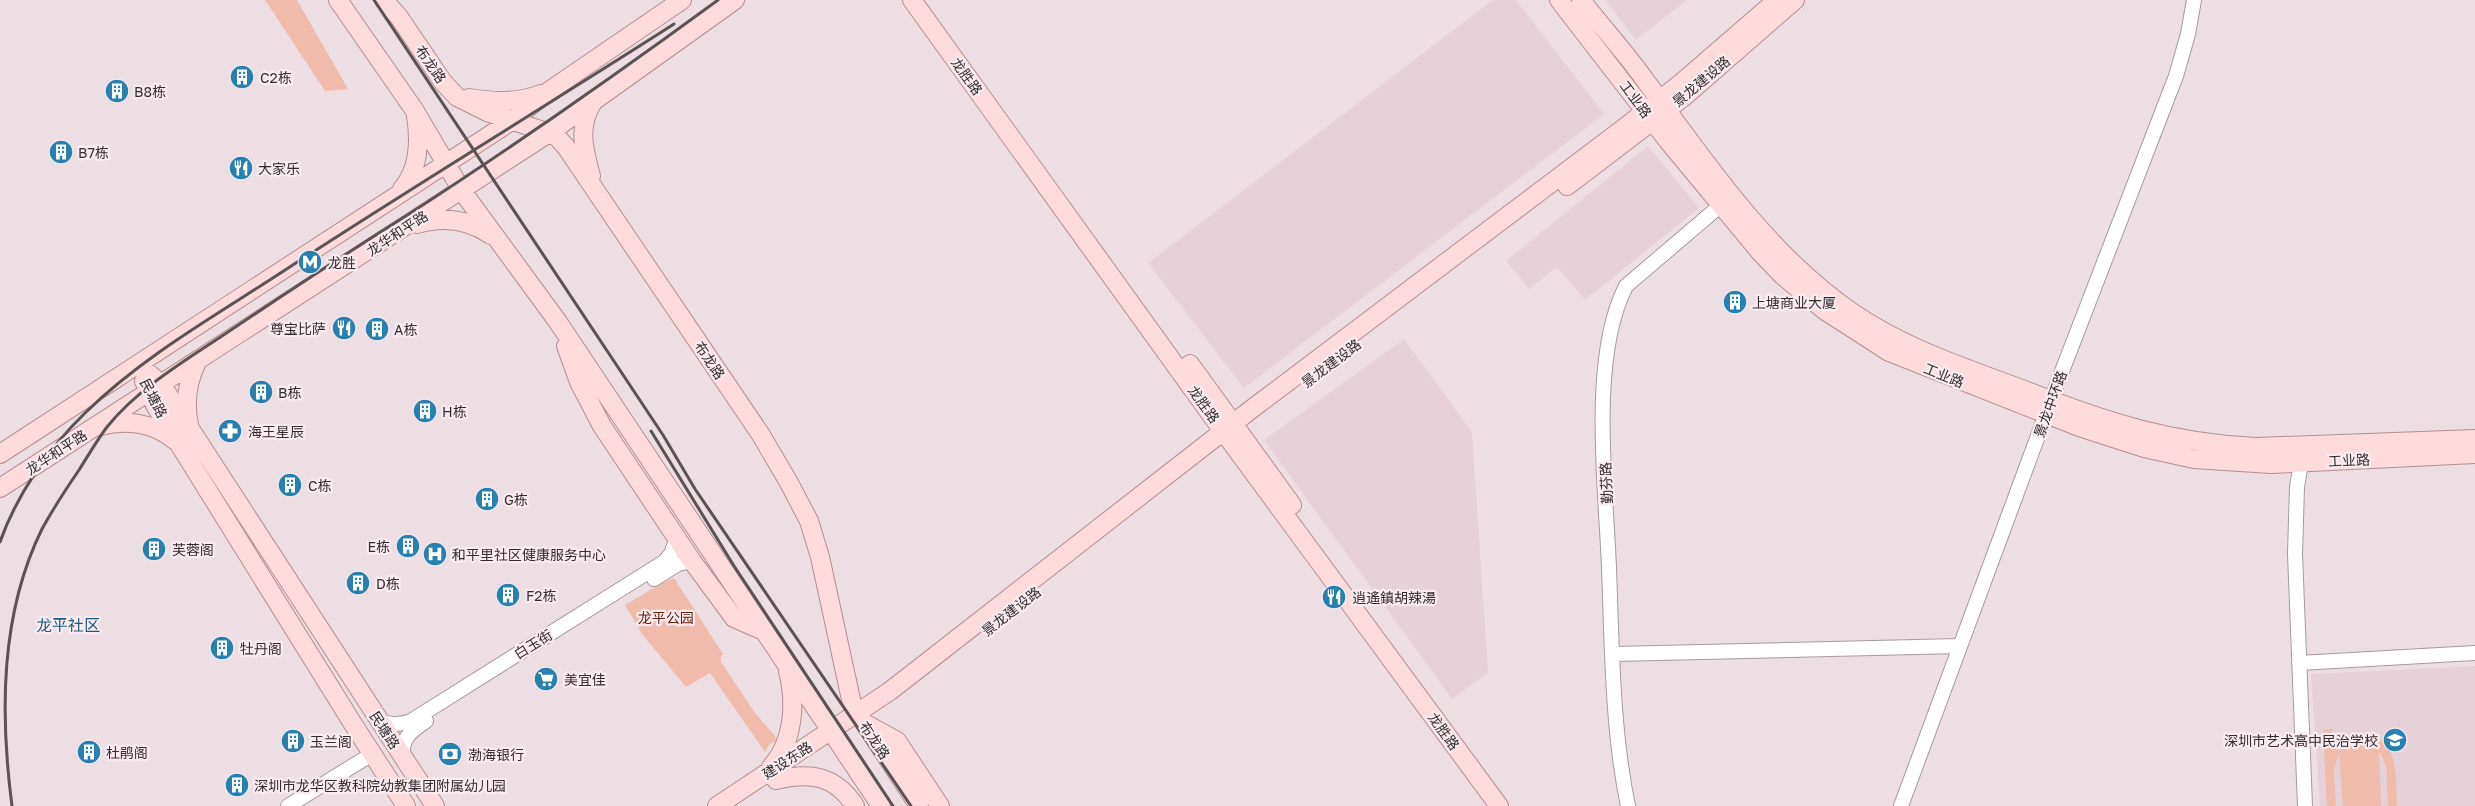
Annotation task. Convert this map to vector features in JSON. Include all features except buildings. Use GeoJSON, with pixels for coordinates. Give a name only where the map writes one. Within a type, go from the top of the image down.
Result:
{"type":"FeatureCollection","features":[{"type":"Feature","properties":{"kind":"main road"},"geometry":{"type":"LineString","coordinates":[[338,0],[415,111],[462,191],[558,322],[881,806]]}},
{"type":"Feature","properties":{"kind":"main road","name":"布龙路"},"geometry":{"type":"LineString","coordinates":[[384,0],[399,17],[443,82],[457,97],[477,108],[557,137],[566,147],[760,435],[809,521],[820,557],[849,693],[860,718],[919,806]]}},
{"type":"Feature","properties":{"kind":"main road"},"geometry":{"type":"LineString","coordinates":[[392,0],[399,17]]}},
{"type":"Feature","properties":{"kind":"main road","name":"龙华和平路"},"geometry":{"type":"LineString","coordinates":[[0,454],[513,120],[549,91],[682,0]]}},
{"type":"Feature","properties":{"kind":"main road","name":"龙华和平路"},"geometry":{"type":"LineString","coordinates":[[0,488],[549,134],[736,0]]}},
{"type":"Feature","properties":{"kind":"main road","name":"龙胜路"},"geometry":{"type":"LineString","coordinates":[[912,0],[1231,432],[1512,806]]}},
{"type":"Feature","properties":{"kind":"main road","name":"龙胜路"},"geometry":{"type":"LineString","coordinates":[[926,0],[1231,432],[1499,806]]}},
{"type":"Feature","properties":{"kind":"main road","name":"工业路"},"geometry":{"type":"LineString","coordinates":[[1559,0],[1721,205],[1782,275],[1848,327],[1889,352],[1918,364],[2049,408],[2171,438],[2226,446],[2285,447],[2475,439]]}},
{"type":"Feature","properties":{"kind":"main road","name":"工业路"},"geometry":{"type":"LineString","coordinates":[[1581,0],[1766,236],[1838,302],[1873,325],[2108,438],[2194,459],[2245,464],[2475,454]]}},
{"type":"Feature","properties":{"kind":"main road","name":"景龙建设路"},"geometry":{"type":"LineString","coordinates":[[1663,105],[1777,0]]}},
{"type":"Feature","properties":{"kind":"main road","name":"景龙建设路"},"geometry":{"type":"LineString","coordinates":[[860,718],[890,692],[1649,116],[1795,0]]}},
{"type":"Feature","properties":{"kind":"main road"},"geometry":{"type":"LineString","coordinates":[[457,97],[499,102],[526,100],[549,91]]}},
{"type":"Feature","properties":{"kind":"main road"},"geometry":{"type":"LineString","coordinates":[[593,102],[584,120],[582,132],[594,187]]}},
{"type":"Feature","properties":{"kind":"main road"},"geometry":{"type":"LineString","coordinates":[[398,194],[408,183],[416,158],[418,127],[415,111]]}},
{"type":"Feature","properties":{"kind":"main road"},"geometry":{"type":"LineString","coordinates":[[404,228],[439,219],[454,219],[480,228],[496,238]]}},
{"type":"Feature","properties":{"kind":"main road"},"geometry":{"type":"LineString","coordinates":[[558,322],[571,362],[594,411],[692,561],[734,618],[764,631]]}},
{"type":"Feature","properties":{"kind":"main road"},"geometry":{"type":"LineString","coordinates":[[190,430],[187,393],[191,374],[199,360]]}},
{"type":"Feature","properties":{"kind":"main road","name":"民塘路"},"geometry":{"type":"LineString","coordinates":[[138,364],[154,389],[184,448],[406,806]]}},
{"type":"Feature","properties":{"kind":"main road","name":"民塘路"},"geometry":{"type":"LineString","coordinates":[[154,389],[190,430],[435,806]]}},
{"type":"Feature","properties":{"kind":"main road"},"geometry":{"type":"LineString","coordinates":[[92,428],[119,423],[153,427],[168,435],[184,448]]}},
{"type":"Feature","properties":{"kind":"main road"},"geometry":{"type":"LineString","coordinates":[[770,778],[783,752],[789,732],[791,690],[786,663]]}},
{"type":"Feature","properties":{"kind":"main road"},"geometry":{"type":"LineString","coordinates":[[860,718],[897,741],[940,806]]}},
{"type":"Feature","properties":{"kind":"main road","name":"建设东路"},"geometry":{"type":"LineString","coordinates":[[736,806],[770,778],[860,718]]}},
{"type":"Feature","properties":{"kind":"main road"},"geometry":{"type":"LineString","coordinates":[[834,735],[851,799]]}},
{"type":"Feature","properties":{"kind":"main road"},"geometry":{"type":"LineString","coordinates":[[770,778],[791,776],[816,777],[837,785],[851,799]]}},
{"type":"Feature","properties":{"kind":"main road","name":"建设东路"},"geometry":{"type":"LineString","coordinates":[[717,806],[770,778]]}},
{"type":"Feature","properties":{"kind":"street","name":"景龙中环路"},"geometry":{"type":"LineString","coordinates":[[1901,806],[1959,646],[2176,76],[2188,34],[2194,0]]}},
{"type":"Feature","properties":{"kind":"street","name":"勤芬路"},"geometry":{"type":"LineString","coordinates":[[1628,806],[1619,753],[1613,654],[1604,439],[1607,346],[1617,304],[1626,286],[1721,205]]}},
{"type":"Feature","properties":{"kind":"street"},"geometry":{"type":"LineString","coordinates":[[2301,463],[2297,487],[2295,554],[2305,806]]}},
{"type":"Feature","properties":{"kind":"street","name":"白玉街"},"geometry":{"type":"LineString","coordinates":[[377,717],[384,723],[393,724],[411,721],[664,562],[671,554],[677,538]]}},
{"type":"Feature","properties":{"kind":"street","name":"白玉街"},"geometry":{"type":"LineString","coordinates":[[404,760],[404,740],[415,728],[676,565],[692,561]]}},
{"type":"Feature","properties":{"kind":"street"},"geometry":{"type":"LineString","coordinates":[[1613,654],[1959,646]]}},
{"type":"Feature","properties":{"kind":"street"},"geometry":{"type":"LineString","coordinates":[[2299,663],[2475,653]]}},
{"type":"Feature","properties":{"kind":"street"},"geometry":{"type":"LineString","coordinates":[[288,806],[372,754]]}},
{"type":"Feature","properties":{"kind":"shaded area"},"geometry":{"type":"Polygon","coordinates":[[[1493,0],[1516,0],[1604,114],[1244,388],[1148,263],[1493,0]]]}},
{"type":"Feature","properties":{"kind":"shaded area"},"geometry":{"type":"Polygon","coordinates":[[[1605,0],[1687,0],[1636,40],[1605,0]]]}},
{"type":"Feature","properties":{"kind":"shaded area"},"geometry":{"type":"Polygon","coordinates":[[[1648,146],[1699,208],[1585,300],[1557,267],[1529,289],[1506,261],[1648,146]]]}},
{"type":"Feature","properties":{"kind":"shaded area"},"geometry":{"type":"Polygon","coordinates":[[[1404,339],[1472,432],[1488,673],[1452,699],[1264,440],[1404,339]]]}},
{"type":"Feature","properties":{"kind":"shaded area","name":"深圳市艺术高中民治学校"},"geometry":{"type":"Polygon","coordinates":[[[2475,666],[2475,806],[2320,806],[2311,674],[2475,666]]]}},
{"type":"Feature","properties":{"kind":"green space"},"geometry":{"type":"Polygon","coordinates":[[[265,0],[297,0],[348,89],[325,91],[265,0]]]}},
{"type":"Feature","properties":{"kind":"green space","name":"龙平公园"},"geometry":{"type":"Polygon","coordinates":[[[674,578],[723,654],[721,662],[755,713],[775,736],[776,741],[769,745],[765,752],[710,673],[686,687],[642,634],[625,605],[674,578]]]}},
{"type":"Feature","properties":{"kind":"green space"},"geometry":{"type":"Polygon","coordinates":[[[2332,729],[2333,746],[2349,737],[2367,735],[2376,737],[2389,749],[2396,776],[2397,806],[2388,806],[2386,766],[2379,751],[2381,806],[2343,806],[2339,753],[2334,770],[2336,806],[2327,806],[2323,730],[2332,729]]]}},
{"type":"Feature","properties":{"kind":"railway"},"geometry":{"type":"LineString","coordinates":[[374,0],[663,435],[695,489],[911,806]]}},
{"type":"Feature","properties":{"kind":"railway"},"geometry":{"type":"LineString","coordinates":[[12,806],[8,771],[5,700],[11,630],[18,595],[28,562],[42,529],[100,437],[119,413],[147,388],[178,365],[487,162],[604,82],[718,0]]}},
{"type":"Feature","properties":{"kind":"railway"},"geometry":{"type":"LineString","coordinates":[[0,542],[25,489],[59,441],[85,413],[130,374],[204,322],[674,24]]}},
{"type":"Feature","properties":{"kind":"railway"},"geometry":{"type":"LineString","coordinates":[[651,431],[734,566],[893,806]]}},
{"type":"Feature","properties":{"kind":"place","name":"C2栋"},"geometry":{"type":"Point","coordinates":[242,77]}},
{"type":"Feature","properties":{"kind":"place","name":"B8栋"},"geometry":{"type":"Point","coordinates":[117,91]}},
{"type":"Feature","properties":{"kind":"place","name":"B7栋"},"geometry":{"type":"Point","coordinates":[61,152]}},
{"type":"Feature","properties":{"kind":"place","name":"大家乐"},"geometry":{"type":"Point","coordinates":[241,168]}},
{"type":"Feature","properties":{"kind":"place","name":"龙胜"},"geometry":{"type":"Point","coordinates":[310,262]}},
{"type":"Feature","properties":{"kind":"place","name":"上塘商业大厦"},"geometry":{"type":"Point","coordinates":[1735,302]}},
{"type":"Feature","properties":{"kind":"place","name":"尊宝比萨"},"geometry":{"type":"Point","coordinates":[344,328]}},
{"type":"Feature","properties":{"kind":"place","name":"A栋"},"geometry":{"type":"Point","coordinates":[377,329]}},
{"type":"Feature","properties":{"kind":"place","name":"B栋"},"geometry":{"type":"Point","coordinates":[261,392]}},
{"type":"Feature","properties":{"kind":"place","name":"H栋"},"geometry":{"type":"Point","coordinates":[425,411]}},
{"type":"Feature","properties":{"kind":"place","name":"海王星辰"},"geometry":{"type":"Point","coordinates":[230,431]}},
{"type":"Feature","properties":{"kind":"place","name":"C栋"},"geometry":{"type":"Point","coordinates":[290,485]}},
{"type":"Feature","properties":{"kind":"place","name":"G栋"},"geometry":{"type":"Point","coordinates":[487,499]}},
{"type":"Feature","properties":{"kind":"place","name":"E栋"},"geometry":{"type":"Point","coordinates":[408,546]}},
{"type":"Feature","properties":{"kind":"place","name":"芙蓉阁"},"geometry":{"type":"Point","coordinates":[154,549]}},
{"type":"Feature","properties":{"kind":"place","name":"和平里社区健康服务中心"},"geometry":{"type":"Point","coordinates":[435,554]}},
{"type":"Feature","properties":{"kind":"place","name":"D栋"},"geometry":{"type":"Point","coordinates":[358,583]}},
{"type":"Feature","properties":{"kind":"place","name":"F2栋"},"geometry":{"type":"Point","coordinates":[508,595]}},
{"type":"Feature","properties":{"kind":"place","name":"逍遙鎮胡辣湯"},"geometry":{"type":"Point","coordinates":[1334,597]}},
{"type":"Feature","properties":{"kind":"place","name":"牡丹阁"},"geometry":{"type":"Point","coordinates":[222,648]}},
{"type":"Feature","properties":{"kind":"place","name":"美宜佳"},"geometry":{"type":"Point","coordinates":[546,679]}},
{"type":"Feature","properties":{"kind":"place","name":"深圳市艺术高中民治学校"},"geometry":{"type":"Point","coordinates":[2395,740]}},
{"type":"Feature","properties":{"kind":"place","name":"玉兰阁"},"geometry":{"type":"Point","coordinates":[293,741]}},
{"type":"Feature","properties":{"kind":"place","name":"杜鹃阁"},"geometry":{"type":"Point","coordinates":[89,752]}},
{"type":"Feature","properties":{"kind":"place","name":"渤海银行"},"geometry":{"type":"Point","coordinates":[450,754]}},
{"type":"Feature","properties":{"kind":"place","name":"深圳市龙华区教科院幼教集团附属幼儿园"},"geometry":{"type":"Point","coordinates":[237,785]}},
{"type":"Feature","properties":{"kind":"district","name":"龙平社区"},"geometry":{"type":"Point","coordinates":[68,625]}}]}
